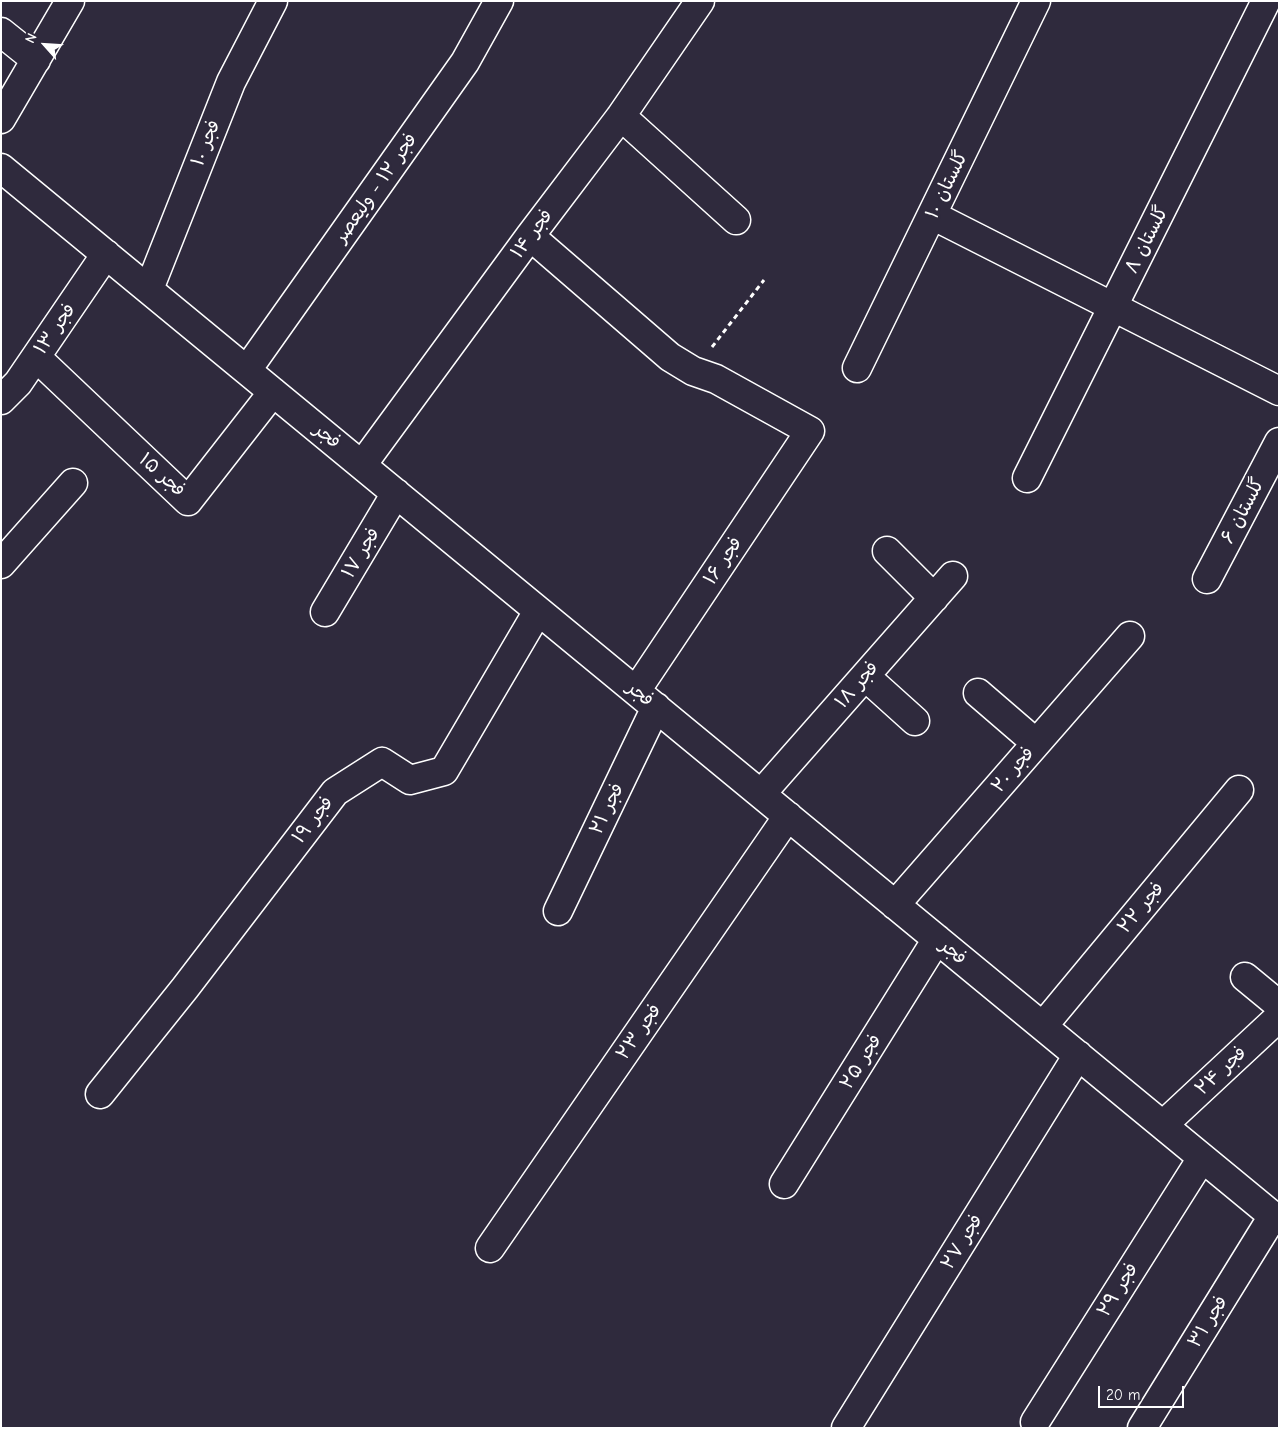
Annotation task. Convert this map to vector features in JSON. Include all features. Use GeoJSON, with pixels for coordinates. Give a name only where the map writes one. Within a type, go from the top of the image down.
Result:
{"type":"FeatureCollection","features":[{"type":"Feature","properties":{"kind":"street"},"geometry":{"type":"LineString","coordinates":[[1,119],[70,1]]}},
{"type":"Feature","properties":{"kind":"street","name":"فجر ۱۰"},"geometry":{"type":"LineString","coordinates":[[149,289],[231,82],[273,1]]}},
{"type":"Feature","properties":{"kind":"street","name":"فجر ۱۲ - ولیعصر"},"geometry":{"type":"LineString","coordinates":[[247,370],[465,62],[499,1]]}},
{"type":"Feature","properties":{"kind":"street","name":"فجر ۱۴"},"geometry":{"type":"LineString","coordinates":[[362,465],[530,236],[621,116],[700,1]]}},
{"type":"Feature","properties":{"kind":"street","name":"گلستان ۱۰"},"geometry":{"type":"LineString","coordinates":[[857,368],[1036,1]]}},
{"type":"Feature","properties":{"kind":"street","name":"گلستان ۸"},"geometry":{"type":"LineString","coordinates":[[1028,478],[1266,1]]}},
{"type":"Feature","properties":{"kind":"street"},"geometry":{"type":"LineString","coordinates":[[1,32],[36,60]]}},
{"type":"Feature","properties":{"kind":"street"},"geometry":{"type":"LineString","coordinates":[[621,116],[736,220]]}},
{"type":"Feature","properties":{"kind":"street","name":"فجر"},"geometry":{"type":"LineString","coordinates":[[1,168],[1276,1218]]}},
{"type":"Feature","properties":{"kind":"street"},"geometry":{"type":"LineString","coordinates":[[932,215],[1279,392]]}},
{"type":"Feature","properties":{"kind":"street"},"geometry":{"type":"LineString","coordinates":[[530,236],[670,357],[693,371]]}},
{"type":"Feature","properties":{"kind":"street","name":"فجر ۱۳"},"geometry":{"type":"LineString","coordinates":[[1,400],[18,383],[106,254]]}},
{"type":"Feature","properties":{"kind":"street","name":"فجر ۱۵"},"geometry":{"type":"LineString","coordinates":[[36,357],[188,501],[273,392]]}},
{"type":"Feature","properties":{"kind":"street","name":"فجر ۱۶"},"geometry":{"type":"LineString","coordinates":[[646,699],[810,431],[716,379],[693,371]]}},
{"type":"Feature","properties":{"kind":"street","name":"گلستان ۶"},"geometry":{"type":"LineString","coordinates":[[1207,579],[1279,442]]}},
{"type":"Feature","properties":{"kind":"street"},"geometry":{"type":"LineString","coordinates":[[1,564],[73,483]]}},
{"type":"Feature","properties":{"kind":"street","name":"فجر ۱۷"},"geometry":{"type":"LineString","coordinates":[[325,612],[396,493]]}},
{"type":"Feature","properties":{"kind":"street"},"geometry":{"type":"LineString","coordinates":[[887,551],[934,598]]}},
{"type":"Feature","properties":{"kind":"street","name":"فجر ۱۸"},"geometry":{"type":"LineString","coordinates":[[761,794],[953,576]]}},
{"type":"Feature","properties":{"kind":"street","name":"فجر ۱۹"},"geometry":{"type":"LineString","coordinates":[[100,1094],[185,988],[335,792],[382,762],[410,780],[444,771],[538,611]]}},
{"type":"Feature","properties":{"kind":"street","name":"فجر ۲۰"},"geometry":{"type":"LineString","coordinates":[[895,905],[1130,636]]}},
{"type":"Feature","properties":{"kind":"street"},"geometry":{"type":"LineString","coordinates":[[865,676],[915,721]]}},
{"type":"Feature","properties":{"kind":"street"},"geometry":{"type":"LineString","coordinates":[[978,693],[1036,743]]}},
{"type":"Feature","properties":{"kind":"street","name":"فجر ۲۱"},"geometry":{"type":"LineString","coordinates":[[558,911],[646,699]]}},
{"type":"Feature","properties":{"kind":"street","name":"فجر ۲۲"},"geometry":{"type":"LineString","coordinates":[[1043,1026],[1239,790]]}},
{"type":"Feature","properties":{"kind":"street","name":"فجر ۲۳"},"geometry":{"type":"LineString","coordinates":[[490,1248],[788,816]]}},
{"type":"Feature","properties":{"kind":"street","name":"فجر ۲۵"},"geometry":{"type":"LineString","coordinates":[[784,1184],[937,939]]}},
{"type":"Feature","properties":{"kind":"street"},"geometry":{"type":"LineString","coordinates":[[1244,977],[1279,1005]]}},
{"type":"Feature","properties":{"kind":"street","name":"فجر ۲۴"},"geometry":{"type":"LineString","coordinates":[[1163,1125],[1279,1017]]}},
{"type":"Feature","properties":{"kind":"street","name":"فجر ۲۷"},"geometry":{"type":"LineString","coordinates":[[846,1428],[1078,1055]]}},
{"type":"Feature","properties":{"kind":"street","name":"فجر ۲۹"},"geometry":{"type":"LineString","coordinates":[[1035,1422],[1202,1158]]}},
{"type":"Feature","properties":{"kind":"street","name":"فجر ۳۱"},"geometry":{"type":"LineString","coordinates":[[1142,1428],[1276,1218]]}},
{"type":"Feature","properties":{"kind":"path"},"geometry":{"type":"LineString","coordinates":[[693,371],[764,280]]}}]}
